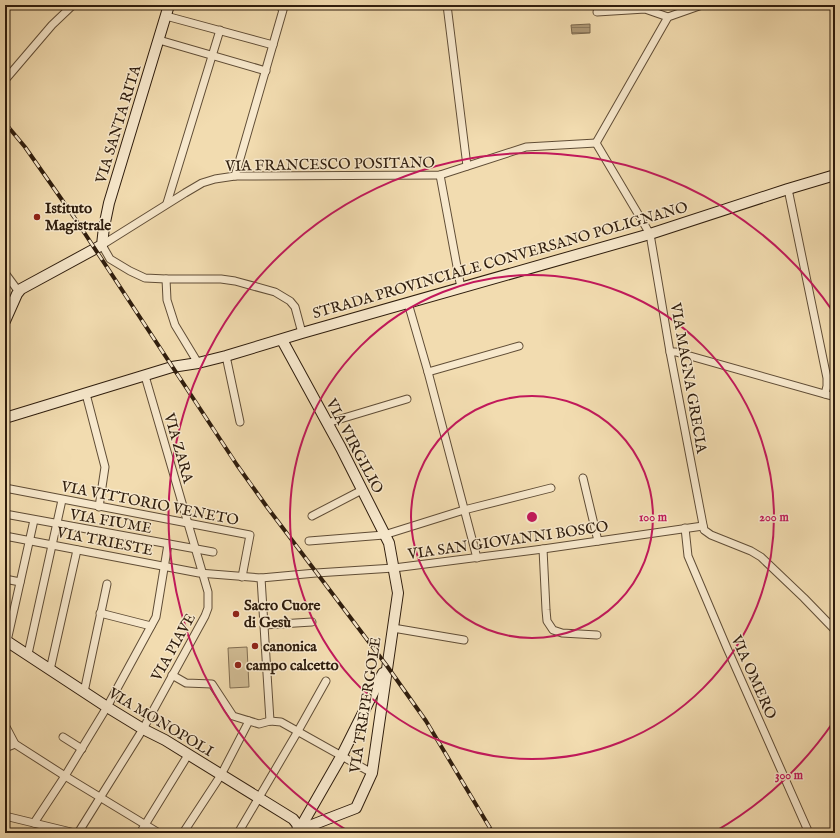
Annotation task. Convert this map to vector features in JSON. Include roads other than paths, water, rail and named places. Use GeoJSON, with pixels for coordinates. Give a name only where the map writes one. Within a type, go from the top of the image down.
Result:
{"type":"FeatureCollection","features":[{"type":"Feature","properties":{"kind":"street"},"geometry":{"type":"LineString","coordinates":[[5,80],[52,25],[73,5]]}},
{"type":"Feature","properties":{"kind":"street","name":"VIA SANTA RITA"},"geometry":{"type":"LineString","coordinates":[[102,245],[109,203],[169,5]]}},
{"type":"Feature","properties":{"kind":"street"},"geometry":{"type":"LineString","coordinates":[[235,176],[284,10],[279,5]]}},
{"type":"Feature","properties":{"kind":"street"},"geometry":{"type":"LineString","coordinates":[[447,5],[467,166]]}},
{"type":"Feature","properties":{"kind":"street"},"geometry":{"type":"LineString","coordinates":[[597,12],[645,9],[668,17],[702,5]]}},
{"type":"Feature","properties":{"kind":"street"},"geometry":{"type":"LineString","coordinates":[[166,16],[273,45]]}},
{"type":"Feature","properties":{"kind":"street"},"geometry":{"type":"LineString","coordinates":[[650,234],[596,143],[668,17]]}},
{"type":"Feature","properties":{"kind":"street"},"geometry":{"type":"LineString","coordinates":[[167,204],[220,30]]}},
{"type":"Feature","properties":{"kind":"street"},"geometry":{"type":"LineString","coordinates":[[159,40],[266,71]]}},
{"type":"Feature","properties":{"kind":"street","name":"VIA FRANCESCO POSITANO"},"geometry":{"type":"LineString","coordinates":[[102,245],[202,183],[215,179],[235,176],[440,175],[526,147],[596,143]]}},
{"type":"Feature","properties":{"kind":"street"},"geometry":{"type":"LineString","coordinates":[[440,175],[461,288]]}},
{"type":"Feature","properties":{"kind":"street","name":"STRADA PROVINCIALE CONVERSANO POLIGNANO"},"geometry":{"type":"LineString","coordinates":[[5,418],[172,367],[198,363],[226,356],[650,234],[835,175]]}},
{"type":"Feature","properties":{"kind":"street"},"geometry":{"type":"LineString","coordinates":[[788,189],[827,378],[825,394]]}},
{"type":"Feature","properties":{"kind":"street","name":"VIA MAGNA GRECIA"},"geometry":{"type":"LineString","coordinates":[[650,234],[670,352],[703,526]]}},
{"type":"Feature","properties":{"kind":"street"},"geometry":{"type":"LineString","coordinates":[[5,321],[19,292],[29,284],[102,245],[110,258],[130,271],[145,278],[221,279],[235,281],[275,292],[290,301],[294,307],[302,333]]}},
{"type":"Feature","properties":{"kind":"street"},"geometry":{"type":"LineString","coordinates":[[5,273],[19,292]]}},
{"type":"Feature","properties":{"kind":"street"},"geometry":{"type":"LineString","coordinates":[[166,279],[167,300],[175,325],[198,363]]}},
{"type":"Feature","properties":{"kind":"street"},"geometry":{"type":"LineString","coordinates":[[408,303],[428,372],[477,558]]}},
{"type":"Feature","properties":{"kind":"street","name":"VIA VIRGILIO"},"geometry":{"type":"LineString","coordinates":[[282,340],[389,543],[394,568]]}},
{"type":"Feature","properties":{"kind":"street"},"geometry":{"type":"LineString","coordinates":[[428,372],[519,346]]}},
{"type":"Feature","properties":{"kind":"street"},"geometry":{"type":"LineString","coordinates":[[670,352],[676,352],[835,397]]}},
{"type":"Feature","properties":{"kind":"street"},"geometry":{"type":"LineString","coordinates":[[226,356],[240,422]]}},
{"type":"Feature","properties":{"kind":"street","name":"VIA ZARA"},"geometry":{"type":"LineString","coordinates":[[145,376],[201,573]]}},
{"type":"Feature","properties":{"kind":"street"},"geometry":{"type":"LineString","coordinates":[[86,394],[105,468],[99,507]]}},
{"type":"Feature","properties":{"kind":"street"},"geometry":{"type":"LineString","coordinates":[[327,423],[407,399]]}},
{"type":"Feature","properties":{"kind":"street"},"geometry":{"type":"LineString","coordinates":[[5,466],[5,471]]}},
{"type":"Feature","properties":{"kind":"street"},"geometry":{"type":"LineString","coordinates":[[583,478],[598,541]]}},
{"type":"Feature","properties":{"kind":"street","name":"VIA VITTORIO VENETO"},"geometry":{"type":"LineString","coordinates":[[5,488],[250,536],[242,576]]}},
{"type":"Feature","properties":{"kind":"street"},"geometry":{"type":"LineString","coordinates":[[309,541],[384,536],[464,510],[550,488]]}},
{"type":"Feature","properties":{"kind":"street"},"geometry":{"type":"LineString","coordinates":[[312,516],[362,490]]}},
{"type":"Feature","properties":{"kind":"street"},"geometry":{"type":"LineString","coordinates":[[28,654],[62,500]]}},
{"type":"Feature","properties":{"kind":"street","name":"VIA FIUME"},"geometry":{"type":"LineString","coordinates":[[5,514],[214,552]]}},
{"type":"Feature","properties":{"kind":"street"},"geometry":{"type":"LineString","coordinates":[[6,641],[34,520]]}},
{"type":"Feature","properties":{"kind":"street"},"geometry":{"type":"LineString","coordinates":[[703,526],[704,530],[711,535],[751,551],[761,557],[835,630]]}},
{"type":"Feature","properties":{"kind":"street","name":"VIA SAN GIOVANNI BOSCO"},"geometry":{"type":"LineString","coordinates":[[261,578],[394,568],[543,550],[703,526]]}},
{"type":"Feature","properties":{"kind":"street","name":"VIA OMERO"},"geometry":{"type":"LineString","coordinates":[[685,528],[688,556],[808,833]]}},
{"type":"Feature","properties":{"kind":"street","name":"VIA TRIESTE"},"geometry":{"type":"LineString","coordinates":[[5,536],[201,573],[261,578]]}},
{"type":"Feature","properties":{"kind":"street"},"geometry":{"type":"LineString","coordinates":[[34,823],[82,749],[107,707],[156,617],[168,544]]}},
{"type":"Feature","properties":{"kind":"street"},"geometry":{"type":"LineString","coordinates":[[50,670],[77,550]]}},
{"type":"Feature","properties":{"kind":"street"},"geometry":{"type":"LineString","coordinates":[[543,550],[547,621],[553,630],[562,633],[598,635]]}},
{"type":"Feature","properties":{"kind":"street","name":"VIA TREPERGOLE"},"geometry":{"type":"LineString","coordinates":[[299,832],[356,808],[372,773],[398,593],[394,568]]}},
{"type":"Feature","properties":{"kind":"street","name":"VIA PIAVE"},"geometry":{"type":"LineString","coordinates":[[78,833],[143,729],[205,616],[208,608],[208,592],[201,573]]}},
{"type":"Feature","properties":{"kind":"street"},"geometry":{"type":"LineString","coordinates":[[261,578],[270,721]]}},
{"type":"Feature","properties":{"kind":"street"},"geometry":{"type":"LineString","coordinates":[[5,579],[20,582]]}},
{"type":"Feature","properties":{"kind":"street"},"geometry":{"type":"LineString","coordinates":[[84,692],[107,584]]}},
{"type":"Feature","properties":{"kind":"street"},"geometry":{"type":"LineString","coordinates":[[100,613],[151,626]]}},
{"type":"Feature","properties":{"kind":"street"},"geometry":{"type":"LineString","coordinates":[[264,625],[312,622]]}},
{"type":"Feature","properties":{"kind":"street"},"geometry":{"type":"LineString","coordinates":[[393,628],[464,640]]}},
{"type":"Feature","properties":{"kind":"street","name":"VIA MONOPOLI"},"geometry":{"type":"LineString","coordinates":[[6,641],[107,707],[143,729],[165,740],[293,819],[297,824],[299,832]]}},
{"type":"Feature","properties":{"kind":"street"},"geometry":{"type":"LineString","coordinates":[[299,832],[342,755],[387,666]]}},
{"type":"Feature","properties":{"kind":"street"},"geometry":{"type":"LineString","coordinates":[[172,674],[186,683],[212,684],[233,716],[259,724],[270,721],[281,722],[372,773]]}},
{"type":"Feature","properties":{"kind":"street"},"geometry":{"type":"LineString","coordinates":[[238,833],[326,681]]}},
{"type":"Feature","properties":{"kind":"street"},"geometry":{"type":"LineString","coordinates":[[183,833],[221,775],[249,721]]}},
{"type":"Feature","properties":{"kind":"street"},"geometry":{"type":"LineString","coordinates":[[5,724],[15,744],[160,833]]}},
{"type":"Feature","properties":{"kind":"street"},"geometry":{"type":"LineString","coordinates":[[63,737],[82,749]]}},
{"type":"Feature","properties":{"kind":"street"},"geometry":{"type":"LineString","coordinates":[[5,748],[15,744]]}},
{"type":"Feature","properties":{"kind":"street"},"geometry":{"type":"LineString","coordinates":[[140,833],[188,755]]}},
{"type":"Feature","properties":{"kind":"street"},"geometry":{"type":"LineString","coordinates":[[5,817],[75,833]]}},
{"type":"Feature","properties":{"kind":"railway"},"geometry":{"type":"LineString","coordinates":[[5,123],[25,147],[74,217],[237,465],[387,666],[426,721],[493,833]]}},
{"type":"Feature","properties":{"kind":"place","name":"Istituto Magistrale"},"geometry":{"type":"Point","coordinates":[37,217]}},
{"type":"Feature","properties":{"kind":"place","name":"Sacro Cuore di Gesù"},"geometry":{"type":"Point","coordinates":[236,614]}},
{"type":"Feature","properties":{"kind":"place","name":"canonica"},"geometry":{"type":"Point","coordinates":[255,646]}},
{"type":"Feature","properties":{"kind":"place","name":"campo calcetto"},"geometry":{"type":"Point","coordinates":[238,665]}}]}
